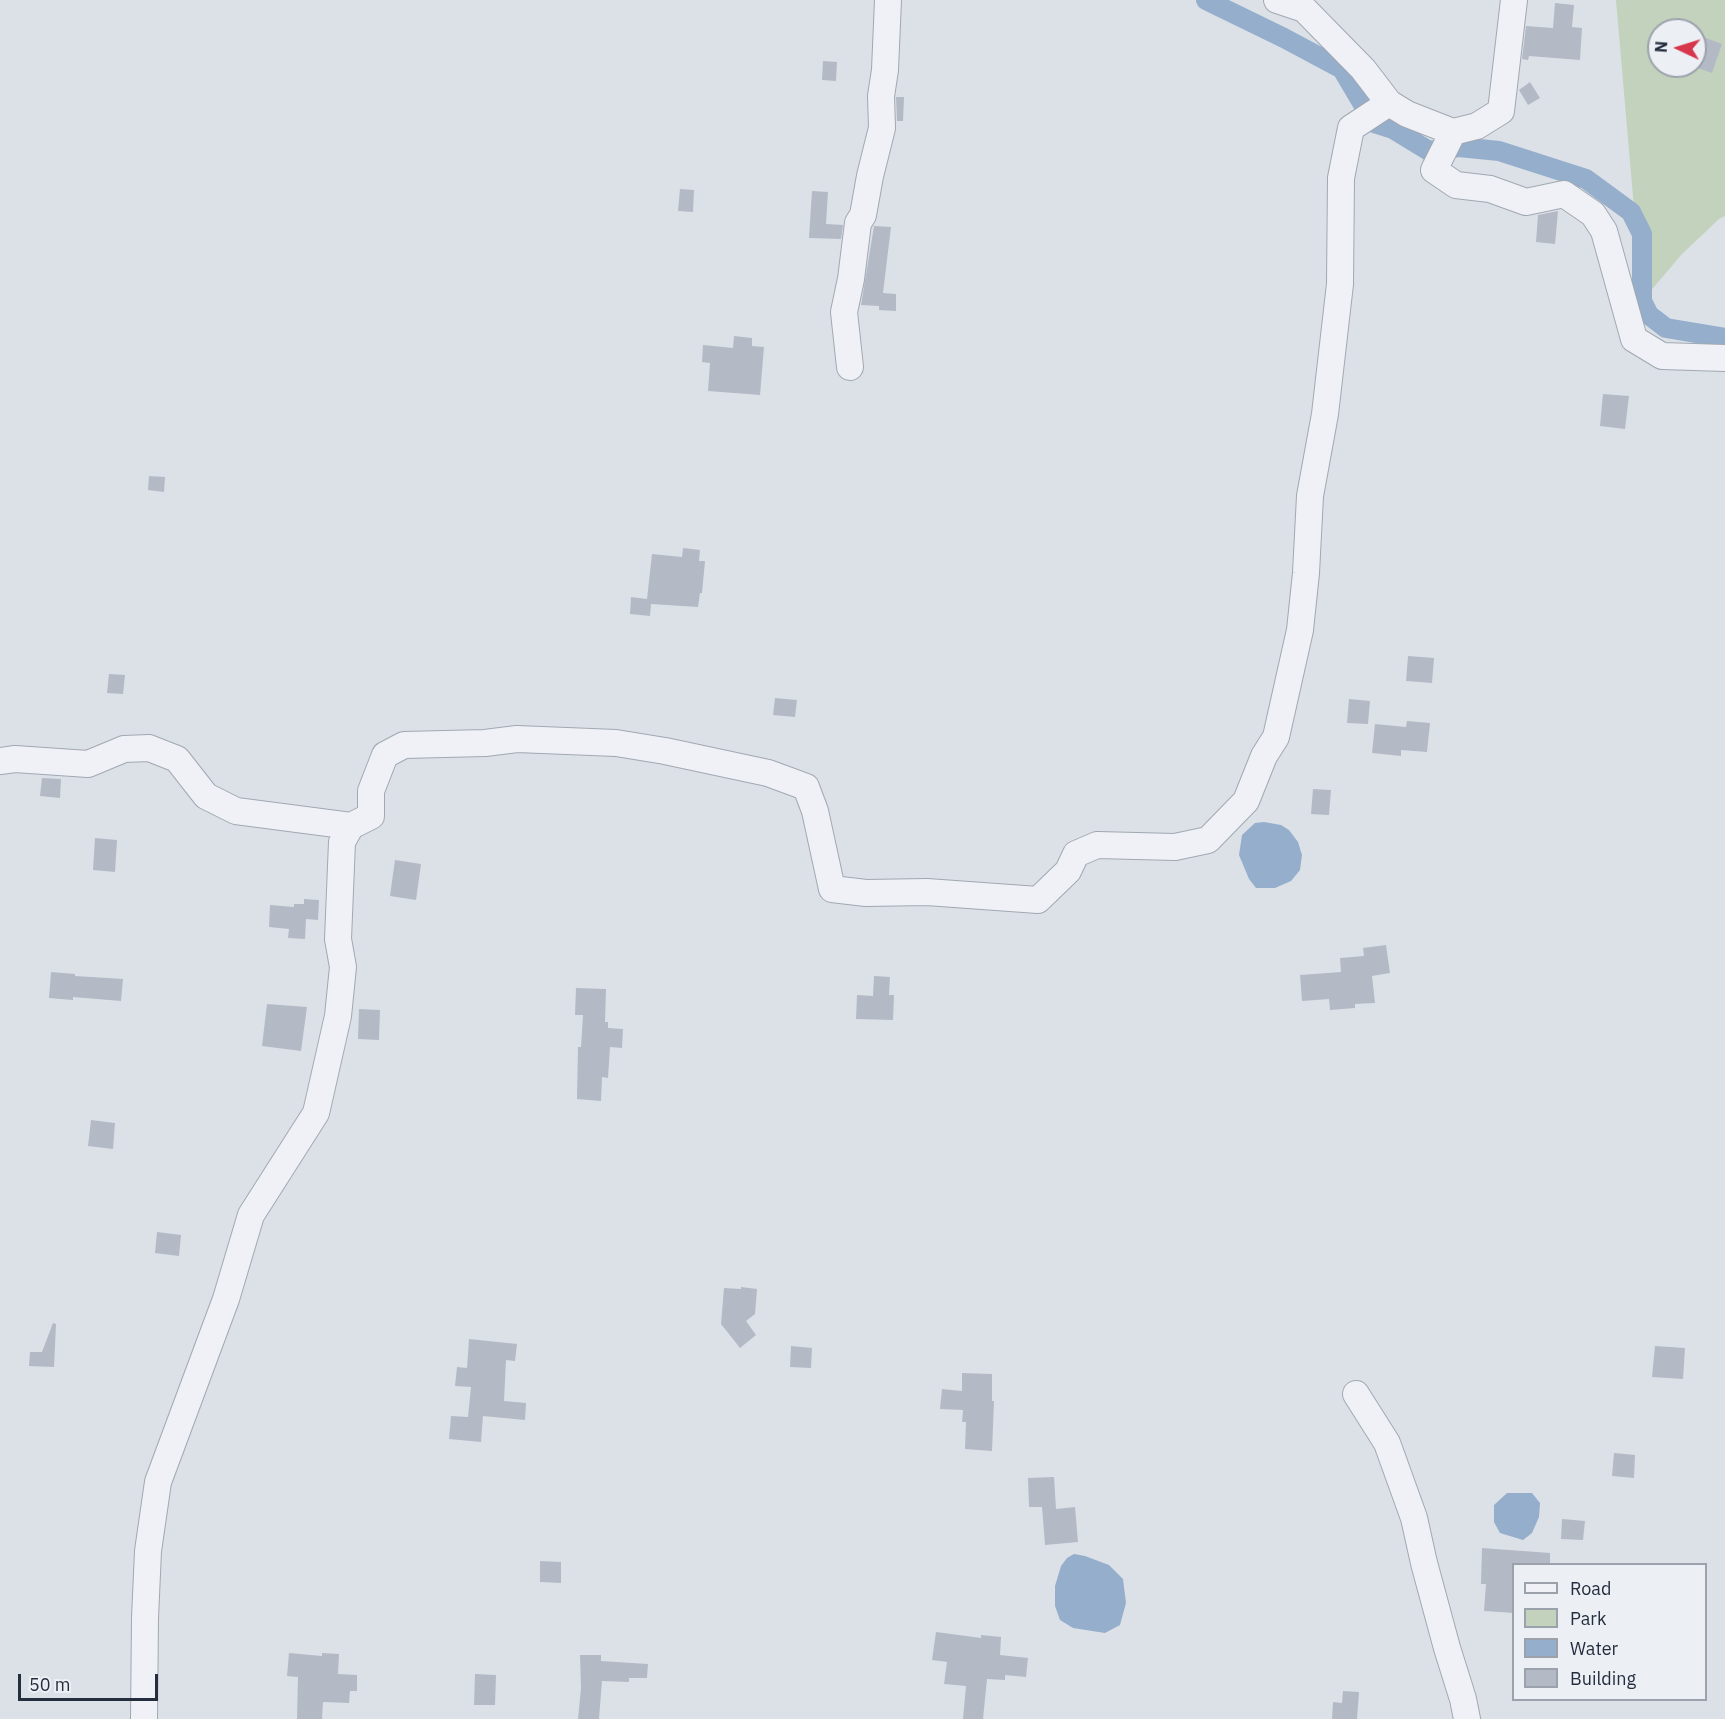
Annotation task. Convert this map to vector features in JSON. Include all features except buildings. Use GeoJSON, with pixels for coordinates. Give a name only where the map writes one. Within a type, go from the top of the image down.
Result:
{"type":"FeatureCollection","features":[{"type":"Feature","properties":{"kind":"street"},"geometry":{"type":"LineString","coordinates":[[850,367],[844,312],[858,223],[863,215],[882,128],[881,96],[885,70],[888,0]]}},
{"type":"Feature","properties":{"kind":"street"},"geometry":{"type":"LineString","coordinates":[[1277,0],[1304,9],[1363,69],[1389,103],[1407,114],[1453,132],[1477,126],[1501,111],[1514,0]]}},
{"type":"Feature","properties":{"kind":"street"},"geometry":{"type":"LineString","coordinates":[[0,761],[15,759],[88,764],[124,749],[149,748],[177,759],[207,796],[236,811],[351,826],[371,816],[371,791],[385,755],[404,745],[485,743],[517,739],[616,743],[768,773],[806,787],[815,811],[832,889],[866,893],[927,892],[1038,900],[1068,871],[1076,854],[1097,845],[1175,847],[1208,840],[1246,801],[1264,756],[1276,737],[1300,630],[1310,496],[1325,414],[1340,284],[1341,178],[1351,128],[1389,103]]}},
{"type":"Feature","properties":{"kind":"street"},"geometry":{"type":"LineString","coordinates":[[1453,132],[1434,170],[1456,185],[1490,189],[1526,202],[1564,194],[1593,214],[1605,231],[1634,339],[1662,356],[1725,358]]}},
{"type":"Feature","properties":{"kind":"street"},"geometry":{"type":"LineString","coordinates":[[144,1719],[148,1551],[158,1482],[225,1299],[251,1215],[316,1113],[338,1016],[343,967],[338,939],[342,842],[351,826]]}},
{"type":"Feature","properties":{"kind":"street"},"geometry":{"type":"LineString","coordinates":[[1356,1394],[1387,1443],[1414,1518],[1424,1563],[1467,1719]]}},
{"type":"Feature","properties":{"kind":"green space"},"geometry":{"type":"Polygon","coordinates":[[[1616,0],[1725,0],[1725,216],[1682,254],[1642,301],[1616,0]]]}},
{"type":"Feature","properties":{"kind":"water"},"geometry":{"type":"Polygon","coordinates":[[[1255,823],[1281,825],[1289,830],[1298,842],[1302,855],[1300,870],[1291,881],[1275,888],[1256,888],[1249,879],[1239,855],[1242,835],[1255,823]]]}},
{"type":"Feature","properties":{"kind":"water"},"geometry":{"type":"Polygon","coordinates":[[[1507,1493],[1532,1493],[1540,1503],[1539,1517],[1532,1533],[1523,1540],[1500,1533],[1494,1522],[1494,1505],[1507,1493]]]}},
{"type":"Feature","properties":{"kind":"water"},"geometry":{"type":"Polygon","coordinates":[[[1074,1554],[1109,1565],[1123,1579],[1126,1603],[1120,1625],[1105,1633],[1073,1628],[1060,1620],[1055,1606],[1055,1586],[1061,1566],[1067,1558],[1074,1554]]]}},
{"type":"Feature","properties":{"kind":"waterway"},"geometry":{"type":"LineString","coordinates":[[1206,0],[1342,69],[1374,123],[1393,129],[1429,151],[1459,147],[1499,151],[1586,179],[1631,212],[1642,234],[1642,301],[1649,315],[1666,328],[1725,338]]}}]}
